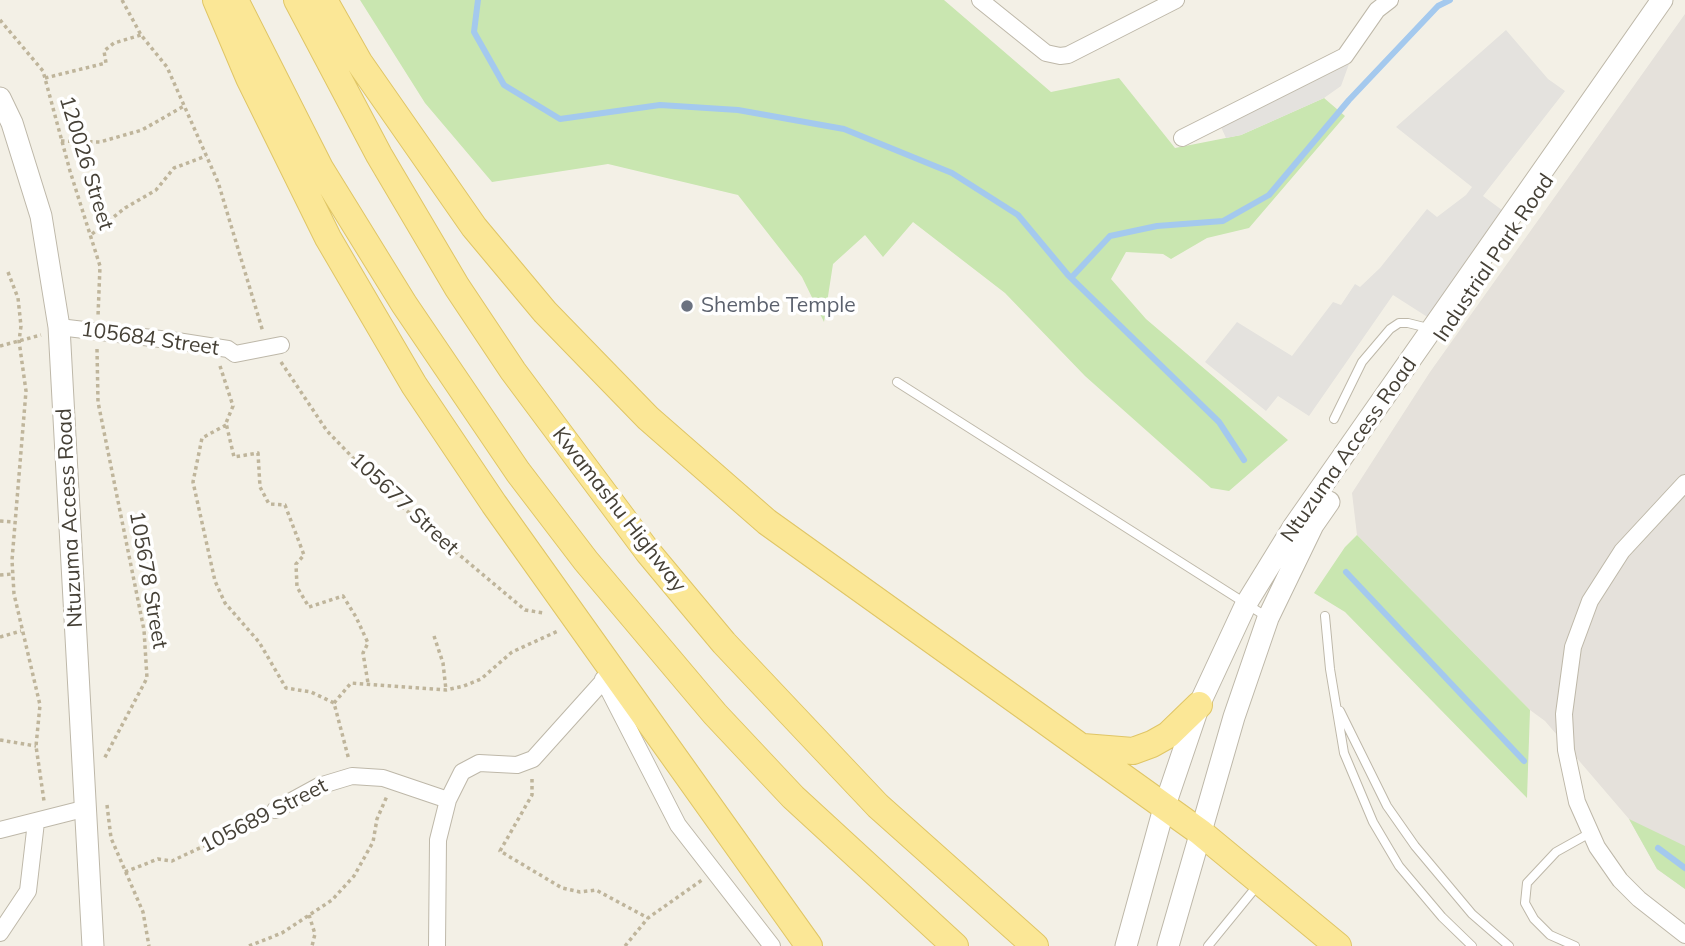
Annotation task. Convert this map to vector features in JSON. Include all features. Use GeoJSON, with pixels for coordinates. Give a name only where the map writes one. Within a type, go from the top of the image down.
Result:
{"type":"FeatureCollection","features":[{"type":"Feature","properties":{"kind":"main road"},"geometry":{"type":"LineString","coordinates":[[215,0],[305,192],[378,324],[608,675],[809,946]]}},
{"type":"Feature","properties":{"kind":"main road"},"geometry":{"type":"LineString","coordinates":[[236,0],[320,168],[404,304],[518,472],[586,561],[715,714],[793,797],[955,946]]}},
{"type":"Feature","properties":{"kind":"main road","name":"Kwamashu Highway"},"geometry":{"type":"LineString","coordinates":[[297,0],[379,155],[457,287],[513,371],[648,552],[724,643],[878,806],[1035,946]]}},
{"type":"Feature","properties":{"kind":"main road"},"geometry":{"type":"LineString","coordinates":[[324,0],[359,62],[474,227],[545,312],[648,418],[767,522],[1200,832],[1259,884],[1338,946]]}},
{"type":"Feature","properties":{"kind":"main road"},"geometry":{"type":"LineString","coordinates":[[1082,747],[1133,751],[1168,735],[1199,705]]}},
{"type":"Feature","properties":{"kind":"street"},"geometry":{"type":"LineString","coordinates":[[980,0],[1046,53],[1060,56],[1068,55],[1176,0]]}},
{"type":"Feature","properties":{"kind":"street"},"geometry":{"type":"LineString","coordinates":[[1182,138],[1345,56],[1377,10],[1390,0]]}},
{"type":"Feature","properties":{"kind":"street","name":"Ntuzuma Access Road"},"geometry":{"type":"LineString","coordinates":[[1126,946],[1164,808],[1199,705],[1246,604],[1294,526],[1438,332],[1662,0]]}},
{"type":"Feature","properties":{"kind":"street","name":"Industrial Park Road"},"geometry":{"type":"LineString","coordinates":[[1200,832],[1234,717],[1268,618],[1313,525],[1438,332],[1673,0]]}},
{"type":"Feature","properties":{"kind":"street","name":"Ntuzuma Access Road"},"geometry":{"type":"LineString","coordinates":[[0,98],[15,134],[41,216],[59,327],[93,946]]}},
{"type":"Feature","properties":{"kind":"street","name":"105684 Street"},"geometry":{"type":"LineString","coordinates":[[59,327],[215,346],[235,354],[276,346]]}},
{"type":"Feature","properties":{"kind":"street"},"geometry":{"type":"LineString","coordinates":[[1685,483],[1622,551],[1590,601],[1573,647],[1564,714],[1566,750],[1577,802],[1590,833],[1620,880],[1685,935]]}},
{"type":"Feature","properties":{"kind":"street"},"geometry":{"type":"LineString","coordinates":[[437,946],[435,880],[438,840],[448,800],[461,772],[469,766],[490,762],[517,765],[533,759],[608,675],[678,825],[772,946]]}},
{"type":"Feature","properties":{"kind":"street","name":"105689 Street"},"geometry":{"type":"LineString","coordinates":[[275,810],[329,782],[352,776],[393,781],[448,800]]}},
{"type":"Feature","properties":{"kind":"street"},"geometry":{"type":"LineString","coordinates":[[0,830],[87,808]]}},
{"type":"Feature","properties":{"kind":"street"},"geometry":{"type":"LineString","coordinates":[[0,933],[28,891],[40,821]]}},
{"type":"Feature","properties":{"kind":"street"},"geometry":{"type":"LineString","coordinates":[[1168,946],[1200,832]]}},
{"type":"Feature","properties":{"kind":"lane"},"geometry":{"type":"LineString","coordinates":[[1334,419],[1362,362],[1390,329],[1399,323],[1408,323],[1438,332]]}},
{"type":"Feature","properties":{"kind":"lane"},"geometry":{"type":"LineString","coordinates":[[897,382],[1268,618]]}},
{"type":"Feature","properties":{"kind":"lane"},"geometry":{"type":"LineString","coordinates":[[1325,616],[1344,753],[1373,822],[1399,866],[1442,918],[1472,946]]}},
{"type":"Feature","properties":{"kind":"lane"},"geometry":{"type":"LineString","coordinates":[[1336,702],[1387,806],[1415,846],[1472,914],[1509,946]]}},
{"type":"Feature","properties":{"kind":"lane"},"geometry":{"type":"LineString","coordinates":[[1575,946],[1550,935],[1534,919],[1525,903],[1527,883],[1556,852],[1590,833]]}},
{"type":"Feature","properties":{"kind":"lane"},"geometry":{"type":"LineString","coordinates":[[1208,946],[1259,884]]}},
{"type":"Feature","properties":{"kind":"path","name":"105677 Street"},"geometry":{"type":"LineString","coordinates":[[122,0],[141,35],[167,66],[207,156],[246,269],[259,325],[276,346],[327,431],[394,500],[525,610],[543,612],[550,619]]}},
{"type":"Feature","properties":{"kind":"path","name":"120026 Street"},"geometry":{"type":"LineString","coordinates":[[0,20],[43,71],[61,141],[100,265],[97,330]]}},
{"type":"Feature","properties":{"kind":"path"},"geometry":{"type":"LineString","coordinates":[[45,78],[106,63],[104,51],[114,43],[141,35]]}},
{"type":"Feature","properties":{"kind":"path"},"geometry":{"type":"LineString","coordinates":[[61,141],[100,142],[142,130],[184,106]]}},
{"type":"Feature","properties":{"kind":"path"},"geometry":{"type":"LineString","coordinates":[[92,234],[125,208],[156,191],[174,168],[207,156]]}},
{"type":"Feature","properties":{"kind":"path"},"geometry":{"type":"LineString","coordinates":[[8,272],[18,298],[22,326],[19,341],[26,391],[12,574],[21,631],[29,652],[40,705],[36,746],[40,821]]}},
{"type":"Feature","properties":{"kind":"path"},"geometry":{"type":"LineString","coordinates":[[0,346],[59,327]]}},
{"type":"Feature","properties":{"kind":"path","name":"105678 Street"},"geometry":{"type":"LineString","coordinates":[[97,330],[98,402],[144,630],[147,678],[104,757],[104,771]]}},
{"type":"Feature","properties":{"kind":"path"},"geometry":{"type":"LineString","coordinates":[[215,346],[233,406],[226,425],[234,457],[258,453],[260,487],[269,504],[285,505],[304,555],[296,564],[297,587],[309,607],[343,596],[356,617],[368,643],[363,653],[368,683]]}},
{"type":"Feature","properties":{"kind":"path"},"geometry":{"type":"LineString","coordinates":[[226,425],[202,438],[193,482],[215,581],[225,603],[259,642],[286,688],[312,692],[334,703],[352,776]]}},
{"type":"Feature","properties":{"kind":"path"},"geometry":{"type":"LineString","coordinates":[[0,522],[15,522]]}},
{"type":"Feature","properties":{"kind":"path"},"geometry":{"type":"LineString","coordinates":[[0,575],[12,574]]}},
{"type":"Feature","properties":{"kind":"path"},"geometry":{"type":"LineString","coordinates":[[334,703],[351,683],[446,691],[481,679],[512,653],[545,634],[566,629],[558,624]]}},
{"type":"Feature","properties":{"kind":"path"},"geometry":{"type":"LineString","coordinates":[[0,638],[21,631]]}},
{"type":"Feature","properties":{"kind":"path"},"geometry":{"type":"LineString","coordinates":[[434,636],[443,663],[446,691]]}},
{"type":"Feature","properties":{"kind":"path"},"geometry":{"type":"LineString","coordinates":[[0,740],[36,746]]}},
{"type":"Feature","properties":{"kind":"path"},"geometry":{"type":"LineString","coordinates":[[533,759],[531,795],[500,851],[562,888],[580,892],[596,890],[648,918]]}},
{"type":"Feature","properties":{"kind":"path"},"geometry":{"type":"LineString","coordinates":[[248,946],[282,933],[332,900],[354,876],[373,842],[377,819],[393,781]]}},
{"type":"Feature","properties":{"kind":"path"},"geometry":{"type":"LineString","coordinates":[[106,799],[111,838],[143,912],[149,946]]}},
{"type":"Feature","properties":{"kind":"path","name":"105689 Street"},"geometry":{"type":"LineString","coordinates":[[124,873],[158,859],[172,861],[188,855],[275,810]]}},
{"type":"Feature","properties":{"kind":"path"},"geometry":{"type":"LineString","coordinates":[[625,946],[648,918],[715,872]]}},
{"type":"Feature","properties":{"kind":"path"},"geometry":{"type":"LineString","coordinates":[[309,915],[315,934],[312,946]]}},
{"type":"Feature","properties":{"kind":"shaded area"},"geometry":{"type":"Polygon","coordinates":[[[1685,14],[1685,889],[1657,869],[1629,819],[1545,721],[1530,710],[1357,535],[1352,493],[1430,372],[1685,14]]]}},
{"type":"Feature","properties":{"kind":"shaded area"},"geometry":{"type":"Polygon","coordinates":[[[1506,30],[1548,79],[1565,91],[1483,196],[1506,213],[1429,318],[1393,295],[1309,416],[1278,396],[1266,411],[1205,362],[1237,322],[1292,356],[1333,302],[1341,305],[1355,284],[1360,287],[1380,268],[1427,209],[1437,217],[1466,195],[1472,187],[1396,127],[1506,30]]]}},
{"type":"Feature","properties":{"kind":"shaded area"},"geometry":{"type":"Polygon","coordinates":[[[1349,64],[1341,86],[1324,98],[1241,135],[1226,138],[1221,127],[1349,64]]]}},
{"type":"Feature","properties":{"kind":"green space"},"geometry":{"type":"Polygon","coordinates":[[[360,0],[944,0],[1051,92],[1119,78],[1175,148],[1241,135],[1324,98],[1345,116],[1249,228],[1207,238],[1171,259],[1163,254],[1126,252],[1111,279],[1146,319],[1288,440],[1229,491],[1211,488],[1085,376],[1005,293],[913,222],[883,257],[865,235],[833,264],[824,322],[802,277],[738,195],[608,164],[492,182],[425,103],[360,0]]]}},
{"type":"Feature","properties":{"kind":"green space"},"geometry":{"type":"Polygon","coordinates":[[[1357,535],[1530,710],[1527,798],[1345,612],[1314,593],[1345,547],[1357,535]]]}},
{"type":"Feature","properties":{"kind":"green space"},"geometry":{"type":"Polygon","coordinates":[[[1629,819],[1685,846],[1685,889],[1657,869],[1629,819]]]}},
{"type":"Feature","properties":{"kind":"waterway"},"geometry":{"type":"LineString","coordinates":[[478,0],[474,32],[504,85],[560,119],[660,105],[738,110],[844,129],[952,173],[1018,215],[1068,275],[1219,422],[1244,460]]}},
{"type":"Feature","properties":{"kind":"waterway"},"geometry":{"type":"LineString","coordinates":[[1071,278],[1110,236],[1157,226],[1223,221],[1269,195],[1349,100],[1438,6],[1450,0]]}},
{"type":"Feature","properties":{"kind":"waterway"},"geometry":{"type":"LineString","coordinates":[[1346,572],[1524,761]]}},
{"type":"Feature","properties":{"kind":"waterway"},"geometry":{"type":"LineString","coordinates":[[1658,848],[1685,868]]}},
{"type":"Feature","properties":{"kind":"place","name":"Shembe Temple"},"geometry":{"type":"Point","coordinates":[687,306]}}]}
